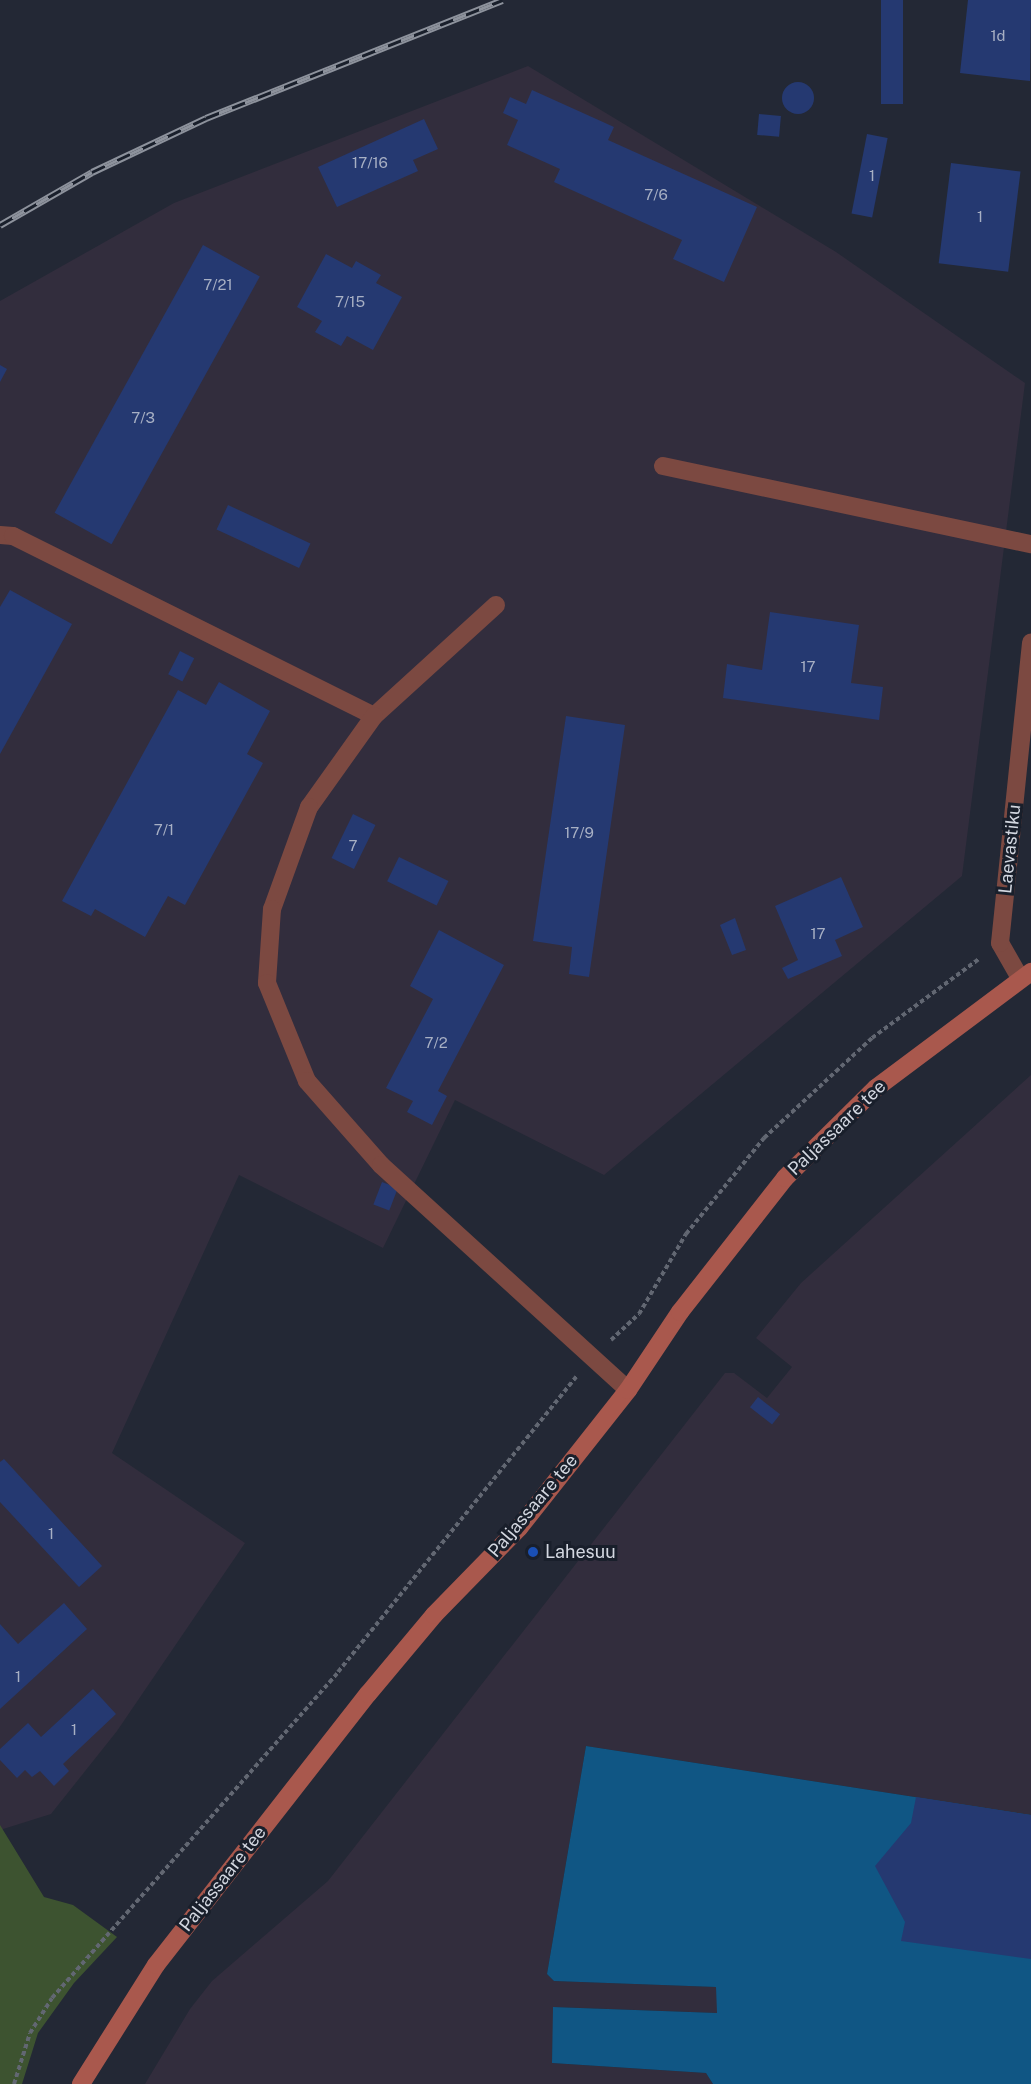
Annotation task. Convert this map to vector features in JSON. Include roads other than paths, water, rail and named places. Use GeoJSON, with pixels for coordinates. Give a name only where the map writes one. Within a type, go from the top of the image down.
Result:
{"type":"FeatureCollection","features":[{"type":"Feature","properties":{"kind":"street"},"geometry":{"type":"LineString","coordinates":[[663,466],[1031,544]]}},
{"type":"Feature","properties":{"kind":"street"},"geometry":{"type":"LineString","coordinates":[[0,535],[13,536],[374,716]]}},
{"type":"Feature","properties":{"kind":"street"},"geometry":{"type":"LineString","coordinates":[[496,605],[374,716],[309,807],[272,909],[267,983],[307,1081],[381,1165],[628,1390]]}},
{"type":"Feature","properties":{"kind":"street","name":"Laevastiku"},"geometry":{"type":"LineString","coordinates":[[1025,975],[1000,944],[1031,643]]}},
{"type":"Feature","properties":{"kind":"street","name":"Paljassaare tee"},"geometry":{"type":"LineString","coordinates":[[81,2084],[156,1965],[368,1694],[434,1615],[519,1528],[628,1390],[680,1312],[785,1178],[876,1088],[1025,975]]}},
{"type":"Feature","properties":{"kind":"water"},"geometry":{"type":"Polygon","coordinates":[[[586,1746],[1031,1815],[1031,2084],[713,2084],[706,2073],[552,2063],[553,2007],[717,2013],[716,1987],[554,1981],[547,1974],[586,1746]]]}},
{"type":"Feature","properties":{"kind":"railway"},"geometry":{"type":"LineString","coordinates":[[0,225],[92,172],[206,118],[502,0]]}},
{"type":"Feature","properties":{"kind":"place","name":"Lahesuu"},"geometry":{"type":"Point","coordinates":[533,1552]}}]}
